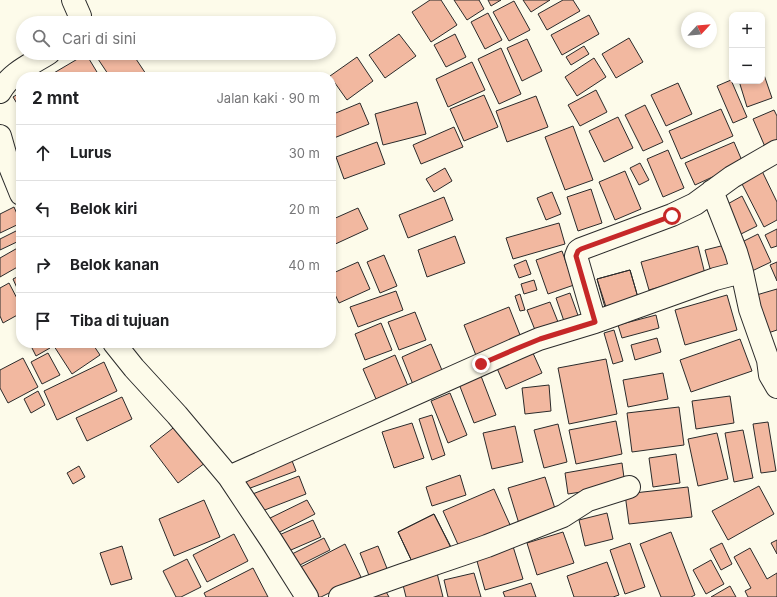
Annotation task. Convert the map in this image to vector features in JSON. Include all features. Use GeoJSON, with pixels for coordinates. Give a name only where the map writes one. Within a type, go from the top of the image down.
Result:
{"type":"FeatureCollection","features":[{"type":"Feature","properties":{"kind":"street"},"geometry":{"type":"LineString","coordinates":[[73,0],[80,16]]}},
{"type":"Feature","properties":{"kind":"street"},"geometry":{"type":"LineString","coordinates":[[18,72],[38,60]]}},
{"type":"Feature","properties":{"kind":"street"},"geometry":{"type":"LineString","coordinates":[[0,92],[16,74]]}},
{"type":"Feature","properties":{"kind":"street"},"geometry":{"type":"LineString","coordinates":[[0,136],[6,157],[16,182]]}},
{"type":"Feature","properties":{"kind":"street"},"geometry":{"type":"LineString","coordinates":[[595,322],[576,256],[578,251],[672,216],[695,204],[712,191],[777,150]]}},
{"type":"Feature","properties":{"kind":"street"},"geometry":{"type":"LineString","coordinates":[[712,191],[736,252],[750,309],[768,360],[770,374],[777,387]]}},
{"type":"Feature","properties":{"kind":"street"},"geometry":{"type":"LineString","coordinates":[[229,477],[540,339],[595,322],[715,279],[742,272]]}},
{"type":"Feature","properties":{"kind":"street"},"geometry":{"type":"LineString","coordinates":[[118,348],[229,477],[307,597]]}},
{"type":"Feature","properties":{"kind":"street"},"geometry":{"type":"LineString","coordinates":[[340,597],[402,574],[488,546],[563,516],[588,500],[629,487]]}},
{"type":"Feature","properties":{"kind":"building"},"geometry":{"type":"Polygon","coordinates":[[[430,0],[441,0],[457,25],[431,42],[412,12],[430,0]]]}},
{"type":"Feature","properties":{"kind":"building"},"geometry":{"type":"Polygon","coordinates":[[[454,0],[479,0],[484,9],[467,20],[454,0]]]}},
{"type":"Feature","properties":{"kind":"building"},"geometry":{"type":"Polygon","coordinates":[[[488,0],[501,0],[491,6],[488,0]]]}},
{"type":"Feature","properties":{"kind":"building"},"geometry":{"type":"Polygon","coordinates":[[[523,0],[550,0],[531,12],[523,0]]]}},
{"type":"Feature","properties":{"kind":"building"},"geometry":{"type":"Polygon","coordinates":[[[563,0],[573,0],[580,11],[547,30],[538,14],[563,0]]]}},
{"type":"Feature","properties":{"kind":"building"},"geometry":{"type":"Polygon","coordinates":[[[514,1],[530,30],[509,41],[493,12],[514,1]]]}},
{"type":"Feature","properties":{"kind":"building"},"geometry":{"type":"Polygon","coordinates":[[[488,13],[502,40],[485,49],[471,22],[488,13]]]}},
{"type":"Feature","properties":{"kind":"building"},"geometry":{"type":"Polygon","coordinates":[[[589,15],[599,34],[562,55],[551,35],[589,15]]]}},
{"type":"Feature","properties":{"kind":"building"},"geometry":{"type":"Polygon","coordinates":[[[399,34],[416,56],[385,78],[369,55],[399,34]]]}},
{"type":"Feature","properties":{"kind":"building"},"geometry":{"type":"Polygon","coordinates":[[[455,34],[466,57],[446,67],[434,45],[455,34]]]}},
{"type":"Feature","properties":{"kind":"building"},"geometry":{"type":"Polygon","coordinates":[[[629,38],[643,62],[616,78],[602,54],[629,38]]]}},
{"type":"Feature","properties":{"kind":"building"},"geometry":{"type":"Polygon","coordinates":[[[527,39],[542,71],[522,81],[507,48],[527,39]]]}},
{"type":"Feature","properties":{"kind":"building"},"geometry":{"type":"Polygon","coordinates":[[[584,46],[589,54],[571,65],[566,57],[584,46]]]}},
{"type":"Feature","properties":{"kind":"building"},"geometry":{"type":"Polygon","coordinates":[[[501,48],[521,94],[499,104],[478,59],[501,48]]]}},
{"type":"Feature","properties":{"kind":"building"},"geometry":{"type":"Polygon","coordinates":[[[357,57],[373,81],[347,100],[336,84],[336,72],[357,57]]]}},
{"type":"Feature","properties":{"kind":"building"},"geometry":{"type":"Polygon","coordinates":[[[594,58],[606,77],[577,96],[565,77],[594,58]]]}},
{"type":"Feature","properties":{"kind":"building"},"geometry":{"type":"Polygon","coordinates":[[[76,60],[90,60],[97,72],[55,72],[76,60]]]}},
{"type":"Feature","properties":{"kind":"building"},"geometry":{"type":"Polygon","coordinates":[[[99,60],[137,60],[145,72],[107,72],[99,60]]]}},
{"type":"Feature","properties":{"kind":"building"},"geometry":{"type":"Polygon","coordinates":[[[472,62],[485,90],[448,107],[436,79],[472,62]]]}},
{"type":"Feature","properties":{"kind":"building"},"geometry":{"type":"Polygon","coordinates":[[[765,78],[772,98],[747,107],[740,84],[765,84],[765,78]]]}},
{"type":"Feature","properties":{"kind":"building"},"geometry":{"type":"Polygon","coordinates":[[[729,81],[729,84],[733,84],[747,117],[733,123],[717,86],[729,81]]]}},
{"type":"Feature","properties":{"kind":"building"},"geometry":{"type":"Polygon","coordinates":[[[678,83],[692,114],[666,126],[651,95],[678,83]]]}},
{"type":"Feature","properties":{"kind":"building"},"geometry":{"type":"Polygon","coordinates":[[[596,90],[607,112],[580,126],[568,105],[596,90]]]}},
{"type":"Feature","properties":{"kind":"building"},"geometry":{"type":"Polygon","coordinates":[[[16,95],[16,102],[13,97],[16,95]]]}},
{"type":"Feature","properties":{"kind":"building"},"geometry":{"type":"Polygon","coordinates":[[[484,95],[498,127],[464,141],[450,109],[484,95]]]}},
{"type":"Feature","properties":{"kind":"building"},"geometry":{"type":"Polygon","coordinates":[[[536,96],[548,127],[507,142],[496,111],[536,96]]]}},
{"type":"Feature","properties":{"kind":"building"},"geometry":{"type":"Polygon","coordinates":[[[417,102],[426,134],[383,145],[375,114],[417,102]]]}},
{"type":"Feature","properties":{"kind":"building"},"geometry":{"type":"Polygon","coordinates":[[[360,103],[369,124],[336,137],[336,113],[360,103]]]}},
{"type":"Feature","properties":{"kind":"building"},"geometry":{"type":"Polygon","coordinates":[[[645,105],[663,142],[643,151],[625,115],[645,105]]]}},
{"type":"Feature","properties":{"kind":"building"},"geometry":{"type":"Polygon","coordinates":[[[721,109],[733,136],[681,159],[669,131],[721,109]]]}},
{"type":"Feature","properties":{"kind":"building"},"geometry":{"type":"Polygon","coordinates":[[[774,110],[777,116],[777,144],[766,149],[753,119],[774,110]]]}},
{"type":"Feature","properties":{"kind":"building"},"geometry":{"type":"Polygon","coordinates":[[[618,117],[633,148],[604,162],[589,131],[618,117]]]}},
{"type":"Feature","properties":{"kind":"building"},"geometry":{"type":"Polygon","coordinates":[[[573,126],[593,180],[565,190],[545,137],[573,126]]]}},
{"type":"Feature","properties":{"kind":"building"},"geometry":{"type":"Polygon","coordinates":[[[454,127],[463,147],[421,164],[413,145],[454,127]]]}},
{"type":"Feature","properties":{"kind":"building"},"geometry":{"type":"Polygon","coordinates":[[[377,142],[385,164],[344,179],[336,157],[377,142]]]}},
{"type":"Feature","properties":{"kind":"building"},"geometry":{"type":"Polygon","coordinates":[[[734,142],[743,163],[695,185],[685,163],[734,142]]]}},
{"type":"Feature","properties":{"kind":"building"},"geometry":{"type":"Polygon","coordinates":[[[668,150],[684,188],[663,197],[647,159],[668,150]]]}},
{"type":"Feature","properties":{"kind":"building"},"geometry":{"type":"Polygon","coordinates":[[[640,163],[649,180],[639,185],[630,168],[640,163]]]}},
{"type":"Feature","properties":{"kind":"building"},"geometry":{"type":"Polygon","coordinates":[[[445,168],[452,181],[434,192],[426,179],[445,168]]]}},
{"type":"Feature","properties":{"kind":"building"},"geometry":{"type":"Polygon","coordinates":[[[625,171],[641,209],[615,220],[599,182],[625,171]]]}},
{"type":"Feature","properties":{"kind":"building"},"geometry":{"type":"Polygon","coordinates":[[[762,171],[777,202],[777,220],[764,227],[741,182],[762,171]]]}},
{"type":"Feature","properties":{"kind":"building"},"geometry":{"type":"Polygon","coordinates":[[[591,189],[602,223],[578,231],[567,197],[591,189]]]}},
{"type":"Feature","properties":{"kind":"building"},"geometry":{"type":"Polygon","coordinates":[[[552,192],[561,214],[546,220],[537,198],[552,192]]]}},
{"type":"Feature","properties":{"kind":"building"},"geometry":{"type":"Polygon","coordinates":[[[742,196],[757,226],[739,235],[724,206],[742,196]]]}},
{"type":"Feature","properties":{"kind":"building"},"geometry":{"type":"Polygon","coordinates":[[[444,197],[453,220],[408,238],[399,215],[444,197]]]}},
{"type":"Feature","properties":{"kind":"building"},"geometry":{"type":"Polygon","coordinates":[[[14,207],[16,212],[16,225],[0,233],[0,214],[14,207]]]}},
{"type":"Feature","properties":{"kind":"building"},"geometry":{"type":"Polygon","coordinates":[[[358,208],[368,229],[336,244],[336,218],[358,208]]]}},
{"type":"Feature","properties":{"kind":"building"},"geometry":{"type":"Polygon","coordinates":[[[559,223],[565,244],[513,259],[506,238],[559,223]]]}},
{"type":"Feature","properties":{"kind":"building"},"geometry":{"type":"Polygon","coordinates":[[[777,229],[777,246],[771,248],[765,235],[777,229]]]}},
{"type":"Feature","properties":{"kind":"building"},"geometry":{"type":"Polygon","coordinates":[[[16,231],[16,242],[0,250],[0,239],[16,231]]]}},
{"type":"Feature","properties":{"kind":"building"},"geometry":{"type":"Polygon","coordinates":[[[758,234],[771,262],[752,271],[740,243],[758,234]]]}},
{"type":"Feature","properties":{"kind":"building"},"geometry":{"type":"Polygon","coordinates":[[[455,236],[465,263],[427,277],[418,250],[455,236]]]}},
{"type":"Feature","properties":{"kind":"building"},"geometry":{"type":"Polygon","coordinates":[[[725,245],[732,270],[712,276],[705,250],[725,245]]]}},
{"type":"Feature","properties":{"kind":"building"},"geometry":{"type":"Polygon","coordinates":[[[698,246],[705,274],[649,290],[641,262],[698,246]]]}},
{"type":"Feature","properties":{"kind":"building"},"geometry":{"type":"Polygon","coordinates":[[[16,249],[16,268],[0,277],[0,258],[16,249]]]}},
{"type":"Feature","properties":{"kind":"building"},"geometry":{"type":"Polygon","coordinates":[[[562,251],[574,285],[548,294],[536,260],[562,251]]]}},
{"type":"Feature","properties":{"kind":"building"},"geometry":{"type":"Polygon","coordinates":[[[384,255],[397,286],[380,293],[367,262],[384,255]]]}},
{"type":"Feature","properties":{"kind":"building"},"geometry":{"type":"Polygon","coordinates":[[[526,260],[531,274],[519,278],[514,265],[526,260]]]}},
{"type":"Feature","properties":{"kind":"building"},"geometry":{"type":"Polygon","coordinates":[[[358,262],[370,289],[339,303],[336,297],[336,272],[358,262]]]}},
{"type":"Feature","properties":{"kind":"building"},"geometry":{"type":"Polygon","coordinates":[[[777,262],[777,281],[770,265],[777,262]]]}},
{"type":"Feature","properties":{"kind":"building"},"geometry":{"type":"Polygon","coordinates":[[[630,270],[639,301],[606,311],[597,279],[630,270]]]}},
{"type":"Feature","properties":{"kind":"building"},"geometry":{"type":"Polygon","coordinates":[[[630,270],[639,301],[607,310],[597,279],[630,270]]]}},
{"type":"Feature","properties":{"kind":"building"},"geometry":{"type":"Polygon","coordinates":[[[16,278],[16,286],[13,279],[16,278]]]}},
{"type":"Feature","properties":{"kind":"building"},"geometry":{"type":"Polygon","coordinates":[[[534,280],[537,290],[524,294],[521,284],[534,280]]]}},
{"type":"Feature","properties":{"kind":"building"},"geometry":{"type":"Polygon","coordinates":[[[9,283],[16,296],[16,316],[3,323],[0,316],[0,288],[9,283]]]}},
{"type":"Feature","properties":{"kind":"building"},"geometry":{"type":"Polygon","coordinates":[[[777,289],[777,330],[765,334],[753,296],[777,289]]]}},
{"type":"Feature","properties":{"kind":"building"},"geometry":{"type":"Polygon","coordinates":[[[396,291],[403,310],[358,327],[350,307],[396,291]]]}},
{"type":"Feature","properties":{"kind":"building"},"geometry":{"type":"Polygon","coordinates":[[[570,293],[580,321],[566,327],[556,298],[570,293]]]}},
{"type":"Feature","properties":{"kind":"building"},"geometry":{"type":"Polygon","coordinates":[[[520,294],[525,310],[520,311],[515,296],[520,294]]]}},
{"type":"Feature","properties":{"kind":"building"},"geometry":{"type":"Polygon","coordinates":[[[727,295],[737,330],[685,345],[675,310],[727,295]]]}},
{"type":"Feature","properties":{"kind":"building"},"geometry":{"type":"Polygon","coordinates":[[[550,302],[560,327],[537,335],[527,310],[550,302]]]}},
{"type":"Feature","properties":{"kind":"building"},"geometry":{"type":"Polygon","coordinates":[[[509,307],[522,340],[477,358],[464,325],[509,307]]]}},
{"type":"Feature","properties":{"kind":"building"},"geometry":{"type":"Polygon","coordinates":[[[415,312],[426,340],[399,350],[388,322],[415,312]]]}},
{"type":"Feature","properties":{"kind":"building"},"geometry":{"type":"Polygon","coordinates":[[[656,315],[659,328],[622,338],[618,325],[656,315]]]}},
{"type":"Feature","properties":{"kind":"building"},"geometry":{"type":"Polygon","coordinates":[[[381,323],[392,350],[365,360],[355,334],[381,323]]]}},
{"type":"Feature","properties":{"kind":"building"},"geometry":{"type":"Polygon","coordinates":[[[614,330],[623,361],[613,364],[604,333],[614,330]]]}},
{"type":"Feature","properties":{"kind":"building"},"geometry":{"type":"Polygon","coordinates":[[[657,338],[661,352],[635,360],[631,345],[657,338]]]}},
{"type":"Feature","properties":{"kind":"building"},"geometry":{"type":"Polygon","coordinates":[[[740,339],[752,371],[691,392],[680,360],[740,339]]]}},
{"type":"Feature","properties":{"kind":"building"},"geometry":{"type":"Polygon","coordinates":[[[431,344],[444,375],[414,387],[402,357],[431,344]]]}},
{"type":"Feature","properties":{"kind":"building"},"geometry":{"type":"Polygon","coordinates":[[[32,348],[50,348],[36,356],[32,348]]]}},
{"type":"Feature","properties":{"kind":"building"},"geometry":{"type":"Polygon","coordinates":[[[55,348],[95,348],[100,355],[72,374],[55,348]]]}},
{"type":"Feature","properties":{"kind":"building"},"geometry":{"type":"Polygon","coordinates":[[[532,351],[542,373],[506,389],[496,366],[532,351]]]}},
{"type":"Feature","properties":{"kind":"building"},"geometry":{"type":"Polygon","coordinates":[[[48,353],[60,375],[42,384],[31,362],[48,353]]]}},
{"type":"Feature","properties":{"kind":"building"},"geometry":{"type":"Polygon","coordinates":[[[395,355],[408,386],[376,399],[363,369],[395,355]]]}},
{"type":"Feature","properties":{"kind":"building"},"geometry":{"type":"Polygon","coordinates":[[[23,358],[38,387],[8,403],[0,388],[0,370],[23,358]]]}},
{"type":"Feature","properties":{"kind":"building"},"geometry":{"type":"Polygon","coordinates":[[[606,359],[617,414],[569,424],[558,368],[606,359]]]}},
{"type":"Feature","properties":{"kind":"building"},"geometry":{"type":"Polygon","coordinates":[[[104,362],[117,391],[57,420],[44,391],[104,362]]]}},
{"type":"Feature","properties":{"kind":"building"},"geometry":{"type":"Polygon","coordinates":[[[663,373],[668,399],[628,407],[623,380],[663,373]]]}},
{"type":"Feature","properties":{"kind":"building"},"geometry":{"type":"Polygon","coordinates":[[[481,376],[496,415],[474,423],[459,384],[481,376]]]}},
{"type":"Feature","properties":{"kind":"building"},"geometry":{"type":"Polygon","coordinates":[[[549,385],[551,411],[525,414],[522,388],[549,385]]]}},
{"type":"Feature","properties":{"kind":"building"},"geometry":{"type":"Polygon","coordinates":[[[38,391],[45,405],[31,413],[24,399],[38,391]]]}},
{"type":"Feature","properties":{"kind":"building"},"geometry":{"type":"Polygon","coordinates":[[[450,393],[467,435],[448,443],[431,401],[450,393]]]}},
{"type":"Feature","properties":{"kind":"building"},"geometry":{"type":"Polygon","coordinates":[[[730,396],[734,423],[696,429],[692,401],[730,396]]]}},
{"type":"Feature","properties":{"kind":"building"},"geometry":{"type":"Polygon","coordinates":[[[122,397],[132,419],[87,441],[76,418],[122,397]]]}},
{"type":"Feature","properties":{"kind":"building"},"geometry":{"type":"Polygon","coordinates":[[[679,407],[684,445],[632,452],[627,413],[679,407]]]}},
{"type":"Feature","properties":{"kind":"building"},"geometry":{"type":"Polygon","coordinates":[[[432,415],[445,455],[432,460],[419,419],[432,415]]]}},
{"type":"Feature","properties":{"kind":"building"},"geometry":{"type":"Polygon","coordinates":[[[616,421],[622,454],[576,464],[569,430],[616,421]]]}},
{"type":"Feature","properties":{"kind":"building"},"geometry":{"type":"Polygon","coordinates":[[[768,422],[776,471],[761,473],[753,424],[768,422]]]}},
{"type":"Feature","properties":{"kind":"building"},"geometry":{"type":"Polygon","coordinates":[[[412,423],[424,458],[394,468],[382,432],[412,423]]]}},
{"type":"Feature","properties":{"kind":"building"},"geometry":{"type":"Polygon","coordinates":[[[558,424],[567,462],[544,468],[534,430],[558,424]]]}},
{"type":"Feature","properties":{"kind":"building"},"geometry":{"type":"Polygon","coordinates":[[[177,425],[205,463],[178,483],[150,446],[177,425]]]}},
{"type":"Feature","properties":{"kind":"building"},"geometry":{"type":"Polygon","coordinates":[[[515,426],[523,462],[492,469],[483,433],[515,426]]]}},
{"type":"Feature","properties":{"kind":"building"},"geometry":{"type":"Polygon","coordinates":[[[743,430],[753,478],[734,482],[725,433],[743,430]]]}},
{"type":"Feature","properties":{"kind":"building"},"geometry":{"type":"Polygon","coordinates":[[[717,433],[728,479],[698,486],[688,439],[717,433]]]}},
{"type":"Feature","properties":{"kind":"building"},"geometry":{"type":"Polygon","coordinates":[[[289,453],[296,471],[245,490],[239,473],[289,453]]]}},
{"type":"Feature","properties":{"kind":"building"},"geometry":{"type":"Polygon","coordinates":[[[676,454],[680,483],[653,487],[649,458],[676,454]]]}},
{"type":"Feature","properties":{"kind":"building"},"geometry":{"type":"Polygon","coordinates":[[[622,463],[625,485],[568,494],[565,473],[622,463]]]}},
{"type":"Feature","properties":{"kind":"building"},"geometry":{"type":"Polygon","coordinates":[[[79,466],[85,477],[73,484],[67,473],[79,466]]]}},
{"type":"Feature","properties":{"kind":"building"},"geometry":{"type":"Polygon","coordinates":[[[460,475],[466,495],[432,506],[426,487],[460,475]]]}},
{"type":"Feature","properties":{"kind":"building"},"geometry":{"type":"Polygon","coordinates":[[[299,476],[306,494],[257,513],[250,495],[299,476]]]}},
{"type":"Feature","properties":{"kind":"building"},"geometry":{"type":"Polygon","coordinates":[[[545,477],[557,515],[520,527],[508,488],[545,477]]]}},
{"type":"Feature","properties":{"kind":"building"},"geometry":{"type":"Polygon","coordinates":[[[759,486],[774,514],[728,540],[712,511],[759,486]]]}},
{"type":"Feature","properties":{"kind":"building"},"geometry":{"type":"Polygon","coordinates":[[[688,487],[692,517],[629,524],[625,494],[688,487]]]}},
{"type":"Feature","properties":{"kind":"building"},"geometry":{"type":"Polygon","coordinates":[[[494,489],[511,527],[460,549],[443,511],[494,489]]]}},
{"type":"Feature","properties":{"kind":"building"},"geometry":{"type":"Polygon","coordinates":[[[204,500],[220,537],[174,556],[159,519],[204,500]]]}},
{"type":"Feature","properties":{"kind":"building"},"geometry":{"type":"Polygon","coordinates":[[[307,500],[315,514],[272,536],[264,521],[307,500]]]}},
{"type":"Feature","properties":{"kind":"building"},"geometry":{"type":"Polygon","coordinates":[[[607,513],[613,539],[585,546],[579,520],[607,513]]]}},
{"type":"Feature","properties":{"kind":"building"},"geometry":{"type":"Polygon","coordinates":[[[434,514],[452,550],[415,568],[398,532],[434,514]]]}},
{"type":"Feature","properties":{"kind":"building"},"geometry":{"type":"Polygon","coordinates":[[[434,514],[452,549],[415,568],[398,532],[434,514]]]}},
{"type":"Feature","properties":{"kind":"building"},"geometry":{"type":"Polygon","coordinates":[[[313,520],[321,537],[284,553],[277,536],[313,520]]]}},
{"type":"Feature","properties":{"kind":"building"},"geometry":{"type":"Polygon","coordinates":[[[563,532],[574,563],[537,575],[527,543],[563,532]]]}},
{"type":"Feature","properties":{"kind":"building"},"geometry":{"type":"Polygon","coordinates":[[[671,532],[695,595],[691,597],[661,597],[640,544],[671,532]]]}},
{"type":"Feature","properties":{"kind":"building"},"geometry":{"type":"Polygon","coordinates":[[[234,534],[248,561],[207,582],[193,555],[234,534]]]}},
{"type":"Feature","properties":{"kind":"building"},"geometry":{"type":"Polygon","coordinates":[[[324,538],[330,550],[296,567],[290,555],[324,538]]]}},
{"type":"Feature","properties":{"kind":"building"},"geometry":{"type":"Polygon","coordinates":[[[777,540],[777,554],[771,543],[777,540]]]}},
{"type":"Feature","properties":{"kind":"building"},"geometry":{"type":"Polygon","coordinates":[[[512,543],[523,579],[485,590],[475,554],[512,543]]]}},
{"type":"Feature","properties":{"kind":"building"},"geometry":{"type":"Polygon","coordinates":[[[630,543],[645,587],[625,594],[610,550],[630,543]]]}},
{"type":"Feature","properties":{"kind":"building"},"geometry":{"type":"Polygon","coordinates":[[[722,543],[732,564],[721,570],[710,549],[722,543]]]}},
{"type":"Feature","properties":{"kind":"building"},"geometry":{"type":"Polygon","coordinates":[[[345,544],[361,577],[321,597],[308,597],[295,570],[345,544]]]}},
{"type":"Feature","properties":{"kind":"building"},"geometry":{"type":"Polygon","coordinates":[[[122,546],[132,579],[111,585],[100,553],[122,546]]]}},
{"type":"Feature","properties":{"kind":"building"},"geometry":{"type":"Polygon","coordinates":[[[378,546],[390,576],[372,583],[360,553],[378,546]]]}},
{"type":"Feature","properties":{"kind":"building"},"geometry":{"type":"Polygon","coordinates":[[[750,548],[767,579],[777,573],[777,597],[748,597],[745,591],[751,588],[734,557],[750,548]]]}},
{"type":"Feature","properties":{"kind":"building"},"geometry":{"type":"Polygon","coordinates":[[[187,559],[201,587],[181,597],[176,597],[163,571],[187,559]]]}},
{"type":"Feature","properties":{"kind":"building"},"geometry":{"type":"Polygon","coordinates":[[[711,560],[724,584],[706,594],[693,570],[711,560]]]}},
{"type":"Feature","properties":{"kind":"building"},"geometry":{"type":"Polygon","coordinates":[[[607,562],[619,595],[613,597],[574,597],[567,576],[607,562]]]}},
{"type":"Feature","properties":{"kind":"building"},"geometry":{"type":"Polygon","coordinates":[[[253,568],[268,597],[206,597],[204,593],[253,568]]]}},
{"type":"Feature","properties":{"kind":"building"},"geometry":{"type":"Polygon","coordinates":[[[437,573],[443,597],[406,597],[402,581],[437,573]]]}},
{"type":"Feature","properties":{"kind":"building"},"geometry":{"type":"Polygon","coordinates":[[[474,573],[481,597],[448,597],[444,580],[474,573]]]}},
{"type":"Feature","properties":{"kind":"building"},"geometry":{"type":"Polygon","coordinates":[[[531,583],[536,597],[505,597],[503,592],[531,583]]]}},
{"type":"Feature","properties":{"kind":"building"},"geometry":{"type":"Polygon","coordinates":[[[730,586],[736,597],[711,597],[730,586]]]}},
{"type":"Feature","properties":{"kind":"building"},"geometry":{"type":"Polygon","coordinates":[[[384,588],[389,597],[363,597],[384,588]]]}},
{"type":"Feature","properties":{"kind":"route"},"geometry":{"type":"LineString","coordinates":[[481,364],[540,339],[595,322],[576,256],[578,251],[672,216]]}}]}
